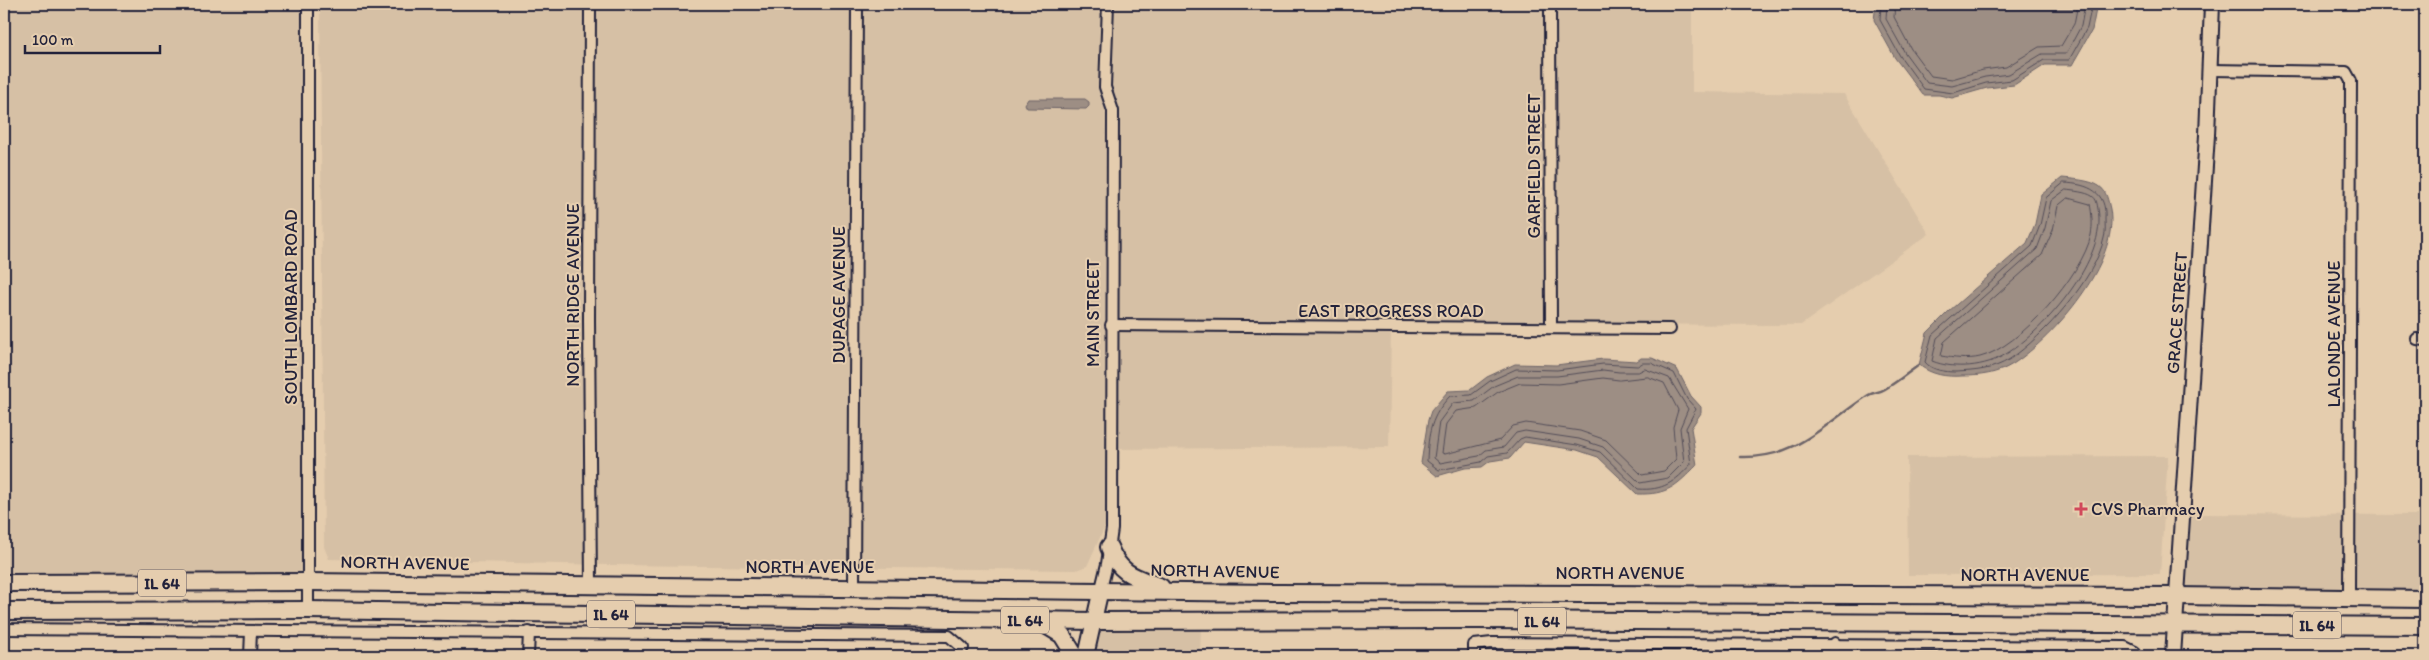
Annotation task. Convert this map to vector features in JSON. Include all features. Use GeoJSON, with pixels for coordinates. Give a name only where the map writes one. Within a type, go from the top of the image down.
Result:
{"type":"FeatureCollection","features":[{"type":"Feature","properties":{"kind":"main road"},"geometry":{"type":"LineString","coordinates":[[1109,547],[1115,562],[1122,570],[1170,591]]}},
{"type":"Feature","properties":{"kind":"main road","name":"NORTH AVENUE"},"geometry":{"type":"LineString","coordinates":[[4,583],[308,582],[1170,591],[2349,597],[2425,599]]}},
{"type":"Feature","properties":{"kind":"main road","name":"IL 64"},"geometry":{"type":"LineString","coordinates":[[4,611],[308,610],[1093,621],[1475,620],[2425,626]]}},
{"type":"Feature","properties":{"kind":"main road"},"geometry":{"type":"LineString","coordinates":[[1037,620],[1062,635],[1075,656]]}},
{"type":"Feature","properties":{"kind":"street","name":"SOUTH LOMBARD ROAD"},"geometry":{"type":"LineString","coordinates":[[308,4],[308,610]]}},
{"type":"Feature","properties":{"kind":"street","name":"NORTH RIDGE AVENUE"},"geometry":{"type":"LineString","coordinates":[[590,4],[589,320],[591,586]]}},
{"type":"Feature","properties":{"kind":"street","name":"DUPAGE AVENUE"},"geometry":{"type":"LineString","coordinates":[[854,587],[857,4]]}},
{"type":"Feature","properties":{"kind":"street","name":"MAIN STREET"},"geometry":{"type":"LineString","coordinates":[[1086,656],[1112,529],[1113,111],[1106,87],[1108,4]]}},
{"type":"Feature","properties":{"kind":"street","name":"GARFIELD STREET"},"geometry":{"type":"LineString","coordinates":[[1550,4],[1551,328]]}},
{"type":"Feature","properties":{"kind":"street","name":"GRACE STREET"},"geometry":{"type":"LineString","coordinates":[[2173,656],[2210,70],[2212,4]]}},
{"type":"Feature","properties":{"kind":"street","name":"LALONDE AVENUE"},"geometry":{"type":"LineString","coordinates":[[2210,70],[2346,72],[2351,80],[2349,597]]}},
{"type":"Feature","properties":{"kind":"street","name":"EAST PROGRESS ROAD"},"geometry":{"type":"LineString","coordinates":[[1111,325],[1670,329]]}},
{"type":"Feature","properties":{"kind":"street"},"geometry":{"type":"LineString","coordinates":[[4,629],[949,636],[963,648]]}},
{"type":"Feature","properties":{"kind":"street"},"geometry":{"type":"LineString","coordinates":[[250,656],[251,632]]}},
{"type":"Feature","properties":{"kind":"street"},"geometry":{"type":"LineString","coordinates":[[528,656],[529,632]]}},
{"type":"Feature","properties":{"kind":"street"},"geometry":{"type":"LineString","coordinates":[[1474,656],[1474,645],[1492,643],[2125,647],[2135,652]]}},
{"type":"Feature","properties":{"kind":"street"},"geometry":{"type":"LineString","coordinates":[[1834,656],[1835,644]]}},
{"type":"Feature","properties":{"kind":"shaded area"},"geometry":{"type":"Polygon","coordinates":[[[10,4],[302,4],[305,577],[4,580],[4,43],[10,43],[10,4]]]}},
{"type":"Feature","properties":{"kind":"shaded area"},"geometry":{"type":"Polygon","coordinates":[[[320,4],[1105,4],[1107,522],[1087,566],[1076,570],[610,565],[329,559],[324,547],[320,4]]]}},
{"type":"Feature","properties":{"kind":"shaded area"},"geometry":{"type":"Polygon","coordinates":[[[1110,4],[1692,4],[1692,92],[1844,94],[1929,234],[1801,325],[1115,322],[1109,84],[1110,4]]]}},
{"type":"Feature","properties":{"kind":"shaded area"},"geometry":{"type":"Polygon","coordinates":[[[1113,327],[1391,329],[1389,447],[1114,449],[1113,327]]]}},
{"type":"Feature","properties":{"kind":"shaded area"},"geometry":{"type":"Polygon","coordinates":[[[2168,456],[2160,574],[1908,575],[1907,457],[2168,456]]]}},
{"type":"Feature","properties":{"kind":"shaded area"},"geometry":{"type":"Polygon","coordinates":[[[2186,514],[2425,515],[2425,594],[2180,592],[2186,514]]]}},
{"type":"Feature","properties":{"kind":"shaded area"},"geometry":{"type":"Polygon","coordinates":[[[1201,624],[1200,656],[1090,656],[1097,625],[1201,624]]]}},
{"type":"Feature","properties":{"kind":"water"},"geometry":{"type":"Polygon","coordinates":[[[1876,4],[2097,4],[2092,30],[2072,65],[2045,65],[2014,85],[1987,88],[1952,98],[1939,95],[1923,95],[1895,58],[1874,20],[1876,4]]]}},
{"type":"Feature","properties":{"kind":"water"},"geometry":{"type":"Polygon","coordinates":[[[1028,99],[1085,99],[1089,102],[1089,106],[1086,109],[1027,108],[1025,104],[1028,99]]]}},
{"type":"Feature","properties":{"kind":"water"},"geometry":{"type":"Polygon","coordinates":[[[2062,178],[2086,181],[2099,186],[2105,193],[2110,209],[2110,230],[2105,252],[2095,274],[2081,296],[2047,336],[2013,364],[2001,370],[1982,375],[1950,376],[1939,375],[1919,365],[1927,333],[1949,311],[2027,243],[2035,224],[2041,195],[2062,178]]]}},
{"type":"Feature","properties":{"kind":"water"},"geometry":{"type":"Polygon","coordinates":[[[1641,358],[1652,358],[1677,369],[1691,396],[1701,407],[1701,413],[1691,428],[1697,465],[1671,488],[1656,493],[1637,494],[1598,457],[1577,450],[1524,442],[1510,458],[1490,461],[1482,467],[1465,468],[1437,476],[1421,463],[1431,411],[1448,391],[1470,390],[1487,377],[1515,364],[1556,365],[1603,359],[1637,361],[1641,358]]]}},
{"type":"Feature","properties":{"kind":"waterway"},"geometry":{"type":"LineString","coordinates":[[1740,457],[1760,456],[1794,446],[1823,429],[1869,395],[1885,389],[1919,365]]}},
{"type":"Feature","properties":{"kind":"place","name":"CVS Pharmacy"},"geometry":{"type":"Point","coordinates":[2081,509]}}]}
